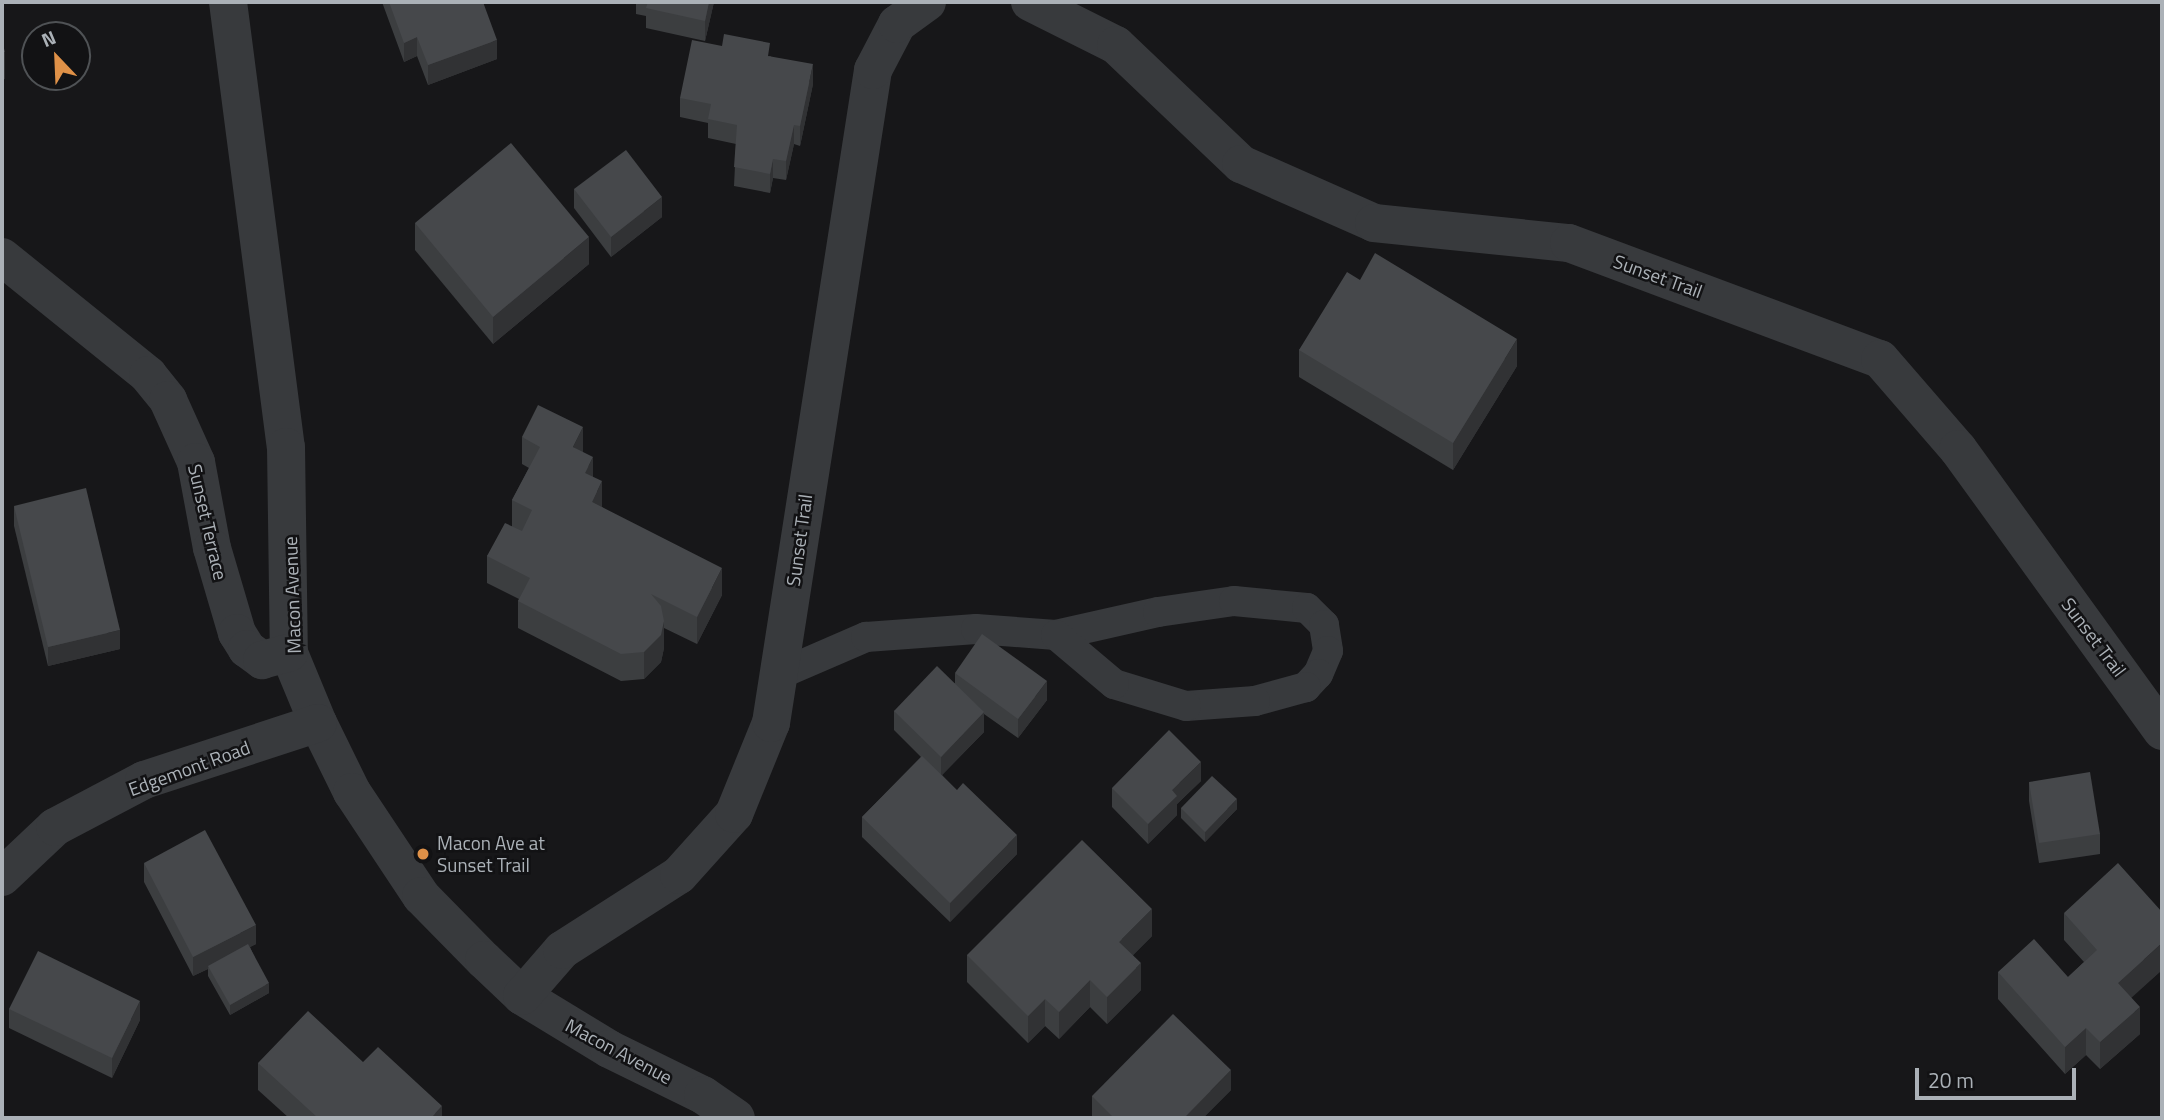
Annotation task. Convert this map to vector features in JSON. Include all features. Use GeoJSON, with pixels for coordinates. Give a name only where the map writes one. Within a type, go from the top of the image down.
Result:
{"type":"FeatureCollection","features":[{"type":"Feature","properties":{"kind":"street","name":"Macon Avenue"},"geometry":{"type":"LineString","coordinates":[[229,2],[286,447],[289,653],[318,723],[352,792],[421,896],[522,996],[610,1049],[703,1095],[736,1118]]}},
{"type":"Feature","properties":{"kind":"street","name":"Sunset Trail"},"geometry":{"type":"LineString","coordinates":[[522,996],[562,950],[679,875],[734,814],[771,723],[873,70],[897,24],[927,2]]}},
{"type":"Feature","properties":{"kind":"street","name":"Sunset Trail"},"geometry":{"type":"LineString","coordinates":[[1030,2],[1115,46],[1241,164],[1374,223],[1569,243],[1880,359],[1958,449],[2162,731]]}},
{"type":"Feature","properties":{"kind":"street","name":"Sunset Terrace"},"geometry":{"type":"LineString","coordinates":[[2,257],[148,375],[168,400],[196,462],[212,548],[237,633],[247,649],[262,660],[289,653]]}},
{"type":"Feature","properties":{"kind":"street","name":"Edgemont Road"},"geometry":{"type":"LineString","coordinates":[[2,877],[55,827],[144,780],[318,723]]}},
{"type":"Feature","properties":{"kind":"lane"},"geometry":{"type":"LineString","coordinates":[[778,675],[866,637],[976,629],[1056,635],[1158,612],[1234,601],[1307,608],[1324,625],[1328,651],[1318,674],[1306,687],[1255,701],[1186,706],[1114,684],[1056,635]]}},
{"type":"Feature","properties":{"kind":"building"},"geometry":{"type":"Polygon","coordinates":[[[389,2],[483,2],[497,40],[428,65],[417,37],[404,43],[389,2]]]}},
{"type":"Feature","properties":{"kind":"building"},"geometry":{"type":"Polygon","coordinates":[[[648,2],[709,2],[705,21],[646,8],[648,2]]]}},
{"type":"Feature","properties":{"kind":"building"},"geometry":{"type":"Polygon","coordinates":[[[724,34],[770,43],[768,56],[813,64],[800,126],[794,125],[786,161],[773,159],[770,174],[734,167],[737,125],[708,119],[711,104],[680,98],[692,40],[722,46],[724,34]]]}},
{"type":"Feature","properties":{"kind":"building"},"geometry":{"type":"Polygon","coordinates":[[[511,143],[589,237],[493,317],[415,223],[511,143]]]}},
{"type":"Feature","properties":{"kind":"building"},"geometry":{"type":"Polygon","coordinates":[[[626,150],[662,197],[611,237],[574,189],[626,150]]]}},
{"type":"Feature","properties":{"kind":"building"},"geometry":{"type":"Polygon","coordinates":[[[1375,253],[1517,339],[1453,443],[1299,350],[1347,272],[1360,280],[1375,253]]]}},
{"type":"Feature","properties":{"kind":"building"},"geometry":{"type":"Polygon","coordinates":[[[538,405],[583,427],[573,447],[593,457],[585,473],[602,481],[592,502],[722,568],[697,617],[651,594],[661,606],[664,621],[661,635],[644,652],[621,654],[518,601],[530,578],[487,556],[505,523],[522,531],[532,510],[512,500],[540,447],[522,437],[538,405]]]}},
{"type":"Feature","properties":{"kind":"building"},"geometry":{"type":"Polygon","coordinates":[[[86,488],[120,630],[48,647],[14,506],[86,488]]]}},
{"type":"Feature","properties":{"kind":"building"},"geometry":{"type":"Polygon","coordinates":[[[982,634],[1047,681],[1018,719],[955,673],[982,634]]]}},
{"type":"Feature","properties":{"kind":"building"},"geometry":{"type":"Polygon","coordinates":[[[937,666],[984,712],[941,757],[894,711],[937,666]]]}},
{"type":"Feature","properties":{"kind":"building"},"geometry":{"type":"Polygon","coordinates":[[[1169,730],[1201,762],[1172,790],[1177,796],[1148,824],[1112,788],[1169,730]]]}},
{"type":"Feature","properties":{"kind":"building"},"geometry":{"type":"Polygon","coordinates":[[[922,756],[957,790],[963,783],[1017,835],[950,903],[862,817],[922,756]]]}},
{"type":"Feature","properties":{"kind":"building"},"geometry":{"type":"Polygon","coordinates":[[[2090,772],[2100,834],[2039,843],[2029,782],[2090,772]]]}},
{"type":"Feature","properties":{"kind":"building"},"geometry":{"type":"Polygon","coordinates":[[[1212,776],[1237,799],[1205,832],[1181,808],[1212,776]]]}},
{"type":"Feature","properties":{"kind":"building"},"geometry":{"type":"Polygon","coordinates":[[[205,830],[256,925],[193,957],[144,863],[205,830]]]}},
{"type":"Feature","properties":{"kind":"building"},"geometry":{"type":"Polygon","coordinates":[[[1082,840],[1152,909],[1119,942],[1141,963],[1107,997],[1090,980],[1059,1012],[1045,999],[1028,1016],[967,955],[1082,840]]]}},
{"type":"Feature","properties":{"kind":"building"},"geometry":{"type":"Polygon","coordinates":[[[2118,863],[2162,912],[2162,943],[2118,983],[2140,1007],[2100,1042],[2086,1028],[2065,1047],[1998,972],[2034,939],[2068,977],[2097,950],[2064,913],[2118,863]]]}},
{"type":"Feature","properties":{"kind":"building"},"geometry":{"type":"Polygon","coordinates":[[[248,944],[269,983],[230,1005],[208,966],[248,944]]]}},
{"type":"Feature","properties":{"kind":"building"},"geometry":{"type":"Polygon","coordinates":[[[38,951],[140,1001],[112,1058],[9,1009],[38,951]]]}},
{"type":"Feature","properties":{"kind":"building"},"geometry":{"type":"Polygon","coordinates":[[[308,1011],[363,1062],[378,1047],[442,1106],[431,1118],[318,1118],[258,1063],[308,1011]]]}},
{"type":"Feature","properties":{"kind":"building"},"geometry":{"type":"Polygon","coordinates":[[[1173,1014],[1231,1070],[1184,1118],[1114,1118],[1092,1096],[1173,1014]]]}},
{"type":"Feature","properties":{"kind":"place","name":"Macon Ave at Sunset Trail"},"geometry":{"type":"Point","coordinates":[423,854]}}]}
